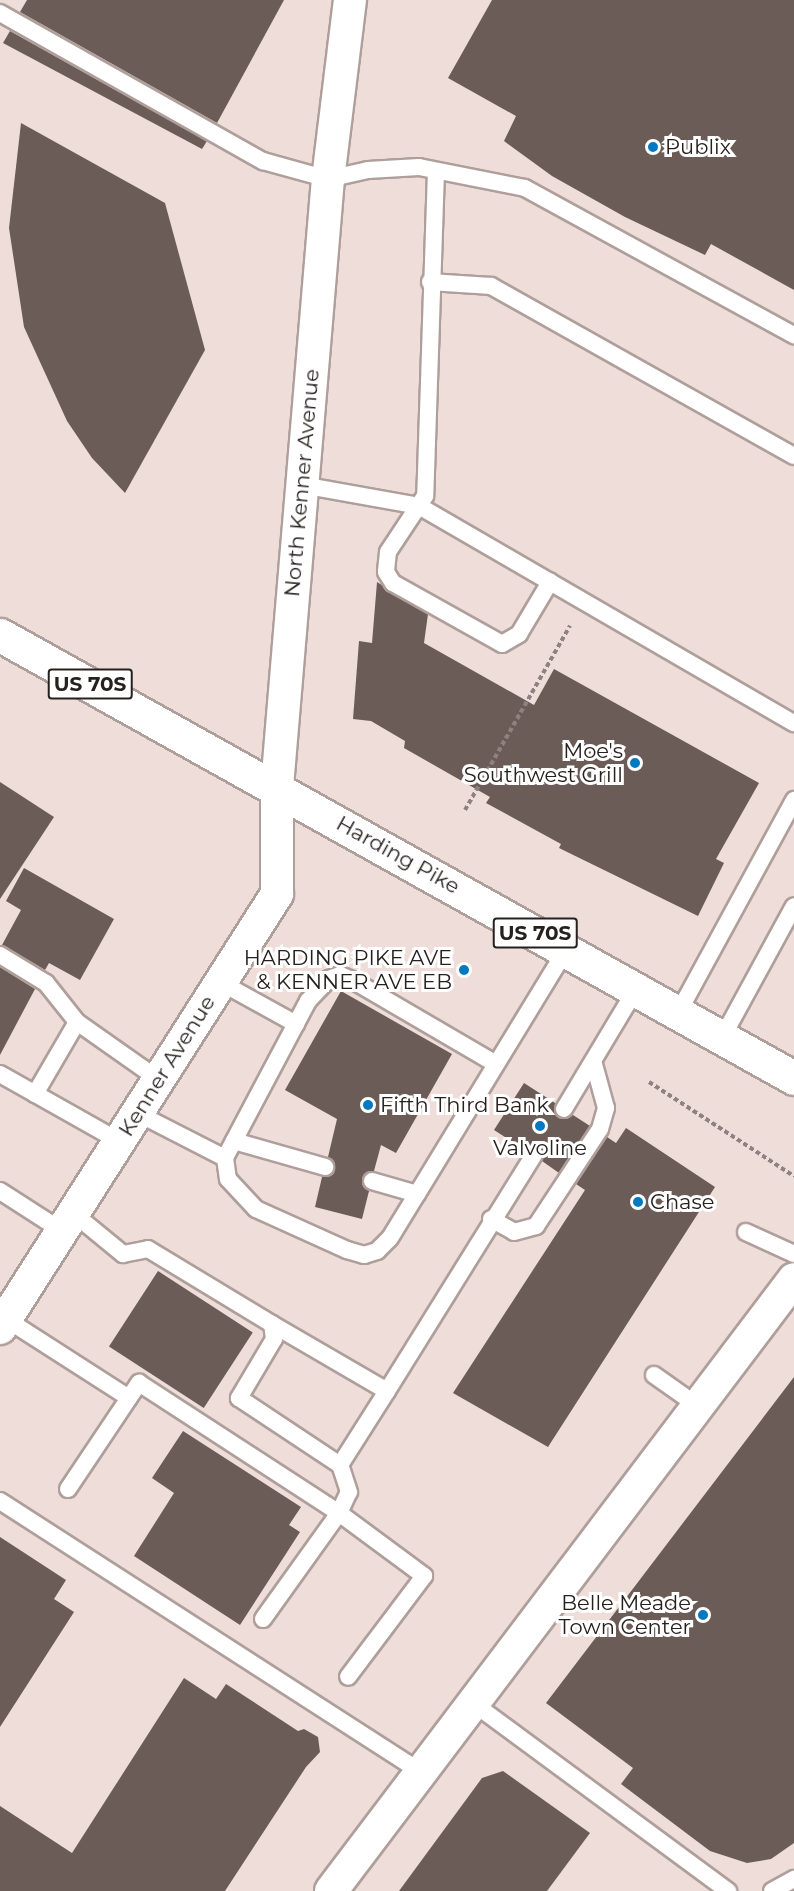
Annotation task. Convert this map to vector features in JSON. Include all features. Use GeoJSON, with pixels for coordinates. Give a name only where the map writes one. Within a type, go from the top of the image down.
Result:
{"type":"FeatureCollection","features":[{"type":"Feature","properties":{"kind":"main road","name":"Harding Pike"},"geometry":{"type":"LineString","coordinates":[[2,639],[277,787],[794,1078]]}},
{"type":"Feature","properties":{"kind":"street","name":"North Kenner Avenue"},"geometry":{"type":"LineString","coordinates":[[277,787],[328,180],[351,0]]}},
{"type":"Feature","properties":{"kind":"street","name":"Kenner Avenue"},"geometry":{"type":"LineString","coordinates":[[3,1324],[277,894],[277,787]]}},
{"type":"Feature","properties":{"kind":"street"},"geometry":{"type":"LineString","coordinates":[[331,1891],[794,1279]]}},
{"type":"Feature","properties":{"kind":"lane"},"geometry":{"type":"LineString","coordinates":[[0,13],[263,161],[328,180],[368,170],[419,167],[525,188],[794,335]]}},
{"type":"Feature","properties":{"kind":"lane"},"geometry":{"type":"LineString","coordinates":[[436,171],[430,282],[425,496],[384,562],[393,584],[502,644],[519,634],[550,582]]}},
{"type":"Feature","properties":{"kind":"lane"},"geometry":{"type":"LineString","coordinates":[[430,282],[491,286],[794,456]]}},
{"type":"Feature","properties":{"kind":"lane"},"geometry":{"type":"LineString","coordinates":[[302,485],[419,506],[794,723]]}},
{"type":"Feature","properties":{"kind":"lane"},"geometry":{"type":"LineString","coordinates":[[678,1013],[794,800]]}},
{"type":"Feature","properties":{"kind":"lane"},"geometry":{"type":"LineString","coordinates":[[722,1038],[794,906]]}},
{"type":"Feature","properties":{"kind":"lane"},"geometry":{"type":"LineString","coordinates":[[496,1064],[340,975],[317,988],[296,1024],[225,1158],[228,1179],[256,1209],[364,1255],[377,1251],[390,1238],[566,950]]}},
{"type":"Feature","properties":{"kind":"lane"},"geometry":{"type":"LineString","coordinates":[[0,955],[46,983],[77,1022],[158,1079]]}},
{"type":"Feature","properties":{"kind":"lane"},"geometry":{"type":"LineString","coordinates":[[220,982],[296,1024]]}},
{"type":"Feature","properties":{"kind":"lane"},"geometry":{"type":"LineString","coordinates":[[564,1109],[594,1064],[636,989]]}},
{"type":"Feature","properties":{"kind":"lane"},"geometry":{"type":"LineString","coordinates":[[35,1094],[77,1022]]}},
{"type":"Feature","properties":{"kind":"lane"},"geometry":{"type":"LineString","coordinates":[[490,1219],[514,1233],[536,1226],[600,1129],[606,1108],[594,1064]]}},
{"type":"Feature","properties":{"kind":"lane"},"geometry":{"type":"LineString","coordinates":[[0,1074],[119,1141]]}},
{"type":"Feature","properties":{"kind":"lane"},"geometry":{"type":"LineString","coordinates":[[137,1113],[225,1158]]}},
{"type":"Feature","properties":{"kind":"lane"},"geometry":{"type":"LineString","coordinates":[[234,1141],[325,1167]]}},
{"type":"Feature","properties":{"kind":"lane"},"geometry":{"type":"LineString","coordinates":[[340,1465],[490,1219],[533,1156]]}},
{"type":"Feature","properties":{"kind":"lane"},"geometry":{"type":"LineString","coordinates":[[372,1181],[417,1194]]}},
{"type":"Feature","properties":{"kind":"lane"},"geometry":{"type":"LineString","coordinates":[[0,1191],[68,1222],[123,1254],[148,1249],[387,1391]]}},
{"type":"Feature","properties":{"kind":"lane"},"geometry":{"type":"LineString","coordinates":[[746,1232],[794,1254]]}},
{"type":"Feature","properties":{"kind":"lane"},"geometry":{"type":"LineString","coordinates":[[3,1324],[129,1398]]}},
{"type":"Feature","properties":{"kind":"lane"},"geometry":{"type":"LineString","coordinates":[[263,1619],[339,1514],[349,1492],[340,1465],[239,1398],[274,1339],[272,1324]]}},
{"type":"Feature","properties":{"kind":"lane"},"geometry":{"type":"LineString","coordinates":[[654,1375],[698,1406]]}},
{"type":"Feature","properties":{"kind":"lane"},"geometry":{"type":"LineString","coordinates":[[68,1489],[139,1383],[339,1514],[424,1576],[348,1677]]}},
{"type":"Feature","properties":{"kind":"lane"},"geometry":{"type":"LineString","coordinates":[[0,1501],[422,1772]]}},
{"type":"Feature","properties":{"kind":"lane"},"geometry":{"type":"LineString","coordinates":[[473,1703],[728,1891]]}},
{"type":"Feature","properties":{"kind":"lane"},"geometry":{"type":"LineString","coordinates":[[772,1891],[794,1879]]}},
{"type":"Feature","properties":{"kind":"path"},"geometry":{"type":"LineString","coordinates":[[465,810],[584,601]]}},
{"type":"Feature","properties":{"kind":"path"},"geometry":{"type":"LineString","coordinates":[[649,1082],[794,1176]]}},
{"type":"Feature","properties":{"kind":"building"},"geometry":{"type":"Polygon","coordinates":[[[27,0],[284,0],[217,123],[20,12],[27,0]]]}},
{"type":"Feature","properties":{"kind":"building","name":"Publix"},"geometry":{"type":"Polygon","coordinates":[[[492,0],[794,0],[794,290],[711,244],[705,255],[625,217],[552,176],[504,141],[516,116],[448,78],[492,0]]]}},
{"type":"Feature","properties":{"kind":"building"},"geometry":{"type":"Polygon","coordinates":[[[10,31],[207,141],[202,149],[3,43],[10,31]]]}},
{"type":"Feature","properties":{"kind":"building"},"geometry":{"type":"Polygon","coordinates":[[[21,123],[165,203],[205,350],[125,493],[92,458],[67,421],[24,327],[9,228],[21,123]]]}},
{"type":"Feature","properties":{"kind":"building"},"geometry":{"type":"Polygon","coordinates":[[[377,582],[428,614],[424,643],[534,705],[554,669],[759,783],[716,859],[724,863],[698,916],[559,848],[561,844],[486,803],[490,797],[404,748],[405,741],[371,721],[353,719],[359,641],[372,643],[377,582]]]}},
{"type":"Feature","properties":{"kind":"building"},"geometry":{"type":"Polygon","coordinates":[[[0,782],[54,817],[0,899],[0,782]]]}},
{"type":"Feature","properties":{"kind":"building"},"geometry":{"type":"Polygon","coordinates":[[[24,868],[114,919],[80,980],[49,963],[45,970],[2,945],[21,910],[6,901],[24,868]]]}},
{"type":"Feature","properties":{"kind":"building"},"geometry":{"type":"Polygon","coordinates":[[[0,967],[35,989],[0,1055],[0,967]]]}},
{"type":"Feature","properties":{"kind":"building","name":"Fifth Third Bank"},"geometry":{"type":"Polygon","coordinates":[[[341,991],[452,1054],[396,1153],[381,1145],[374,1171],[362,1178],[362,1184],[369,1191],[362,1219],[315,1207],[322,1177],[332,1175],[335,1169],[328,1157],[337,1119],[285,1090],[341,991]]]}},
{"type":"Feature","properties":{"kind":"building","name":"Valvoline"},"geometry":{"type":"Polygon","coordinates":[[[524,1083],[555,1103],[558,1118],[564,1119],[573,1115],[590,1126],[559,1173],[542,1161],[539,1147],[525,1150],[494,1130],[524,1083]]]}},
{"type":"Feature","properties":{"kind":"building"},"geometry":{"type":"Polygon","coordinates":[[[626,1128],[715,1187],[548,1447],[453,1393],[585,1190],[576,1184],[607,1137],[616,1143],[626,1128]]]}},
{"type":"Feature","properties":{"kind":"building"},"geometry":{"type":"Polygon","coordinates":[[[158,1271],[253,1333],[204,1408],[109,1346],[158,1271]]]}},
{"type":"Feature","properties":{"kind":"building","name":"Belle Meade Town Center"},"geometry":{"type":"Polygon","coordinates":[[[794,1377],[794,1843],[771,1859],[747,1863],[710,1851],[621,1784],[633,1768],[546,1703],[794,1377]]]}},
{"type":"Feature","properties":{"kind":"building"},"geometry":{"type":"Polygon","coordinates":[[[183,1431],[301,1507],[289,1525],[300,1532],[240,1625],[134,1556],[174,1493],[152,1478],[183,1431]]]}},
{"type":"Feature","properties":{"kind":"building"},"geometry":{"type":"Polygon","coordinates":[[[0,1537],[66,1580],[54,1599],[74,1612],[0,1727],[0,1537]]]}},
{"type":"Feature","properties":{"kind":"building"},"geometry":{"type":"Polygon","coordinates":[[[184,1678],[216,1699],[226,1684],[298,1731],[304,1729],[318,1737],[320,1752],[306,1767],[225,1891],[0,1891],[0,1806],[72,1853],[184,1678]]]}},
{"type":"Feature","properties":{"kind":"building"},"geometry":{"type":"Polygon","coordinates":[[[503,1771],[590,1833],[547,1891],[399,1891],[482,1778],[503,1771]]]}},
{"type":"Feature","properties":{"kind":"place","name":"Publix"},"geometry":{"type":"Point","coordinates":[653,147]}},
{"type":"Feature","properties":{"kind":"place","name":"Moe's Southwest Grill"},"geometry":{"type":"Point","coordinates":[635,763]}},
{"type":"Feature","properties":{"kind":"place","name":"HARDING PIKE AVE & KENNER AVE EB"},"geometry":{"type":"Point","coordinates":[464,970]}},
{"type":"Feature","properties":{"kind":"place","name":"Fifth Third Bank"},"geometry":{"type":"Point","coordinates":[368,1105]}},
{"type":"Feature","properties":{"kind":"place","name":"Valvoline"},"geometry":{"type":"Point","coordinates":[540,1126]}},
{"type":"Feature","properties":{"kind":"place","name":"Chase"},"geometry":{"type":"Point","coordinates":[638,1202]}},
{"type":"Feature","properties":{"kind":"place","name":"Belle Meade Town Center"},"geometry":{"type":"Point","coordinates":[703,1615]}}]}
